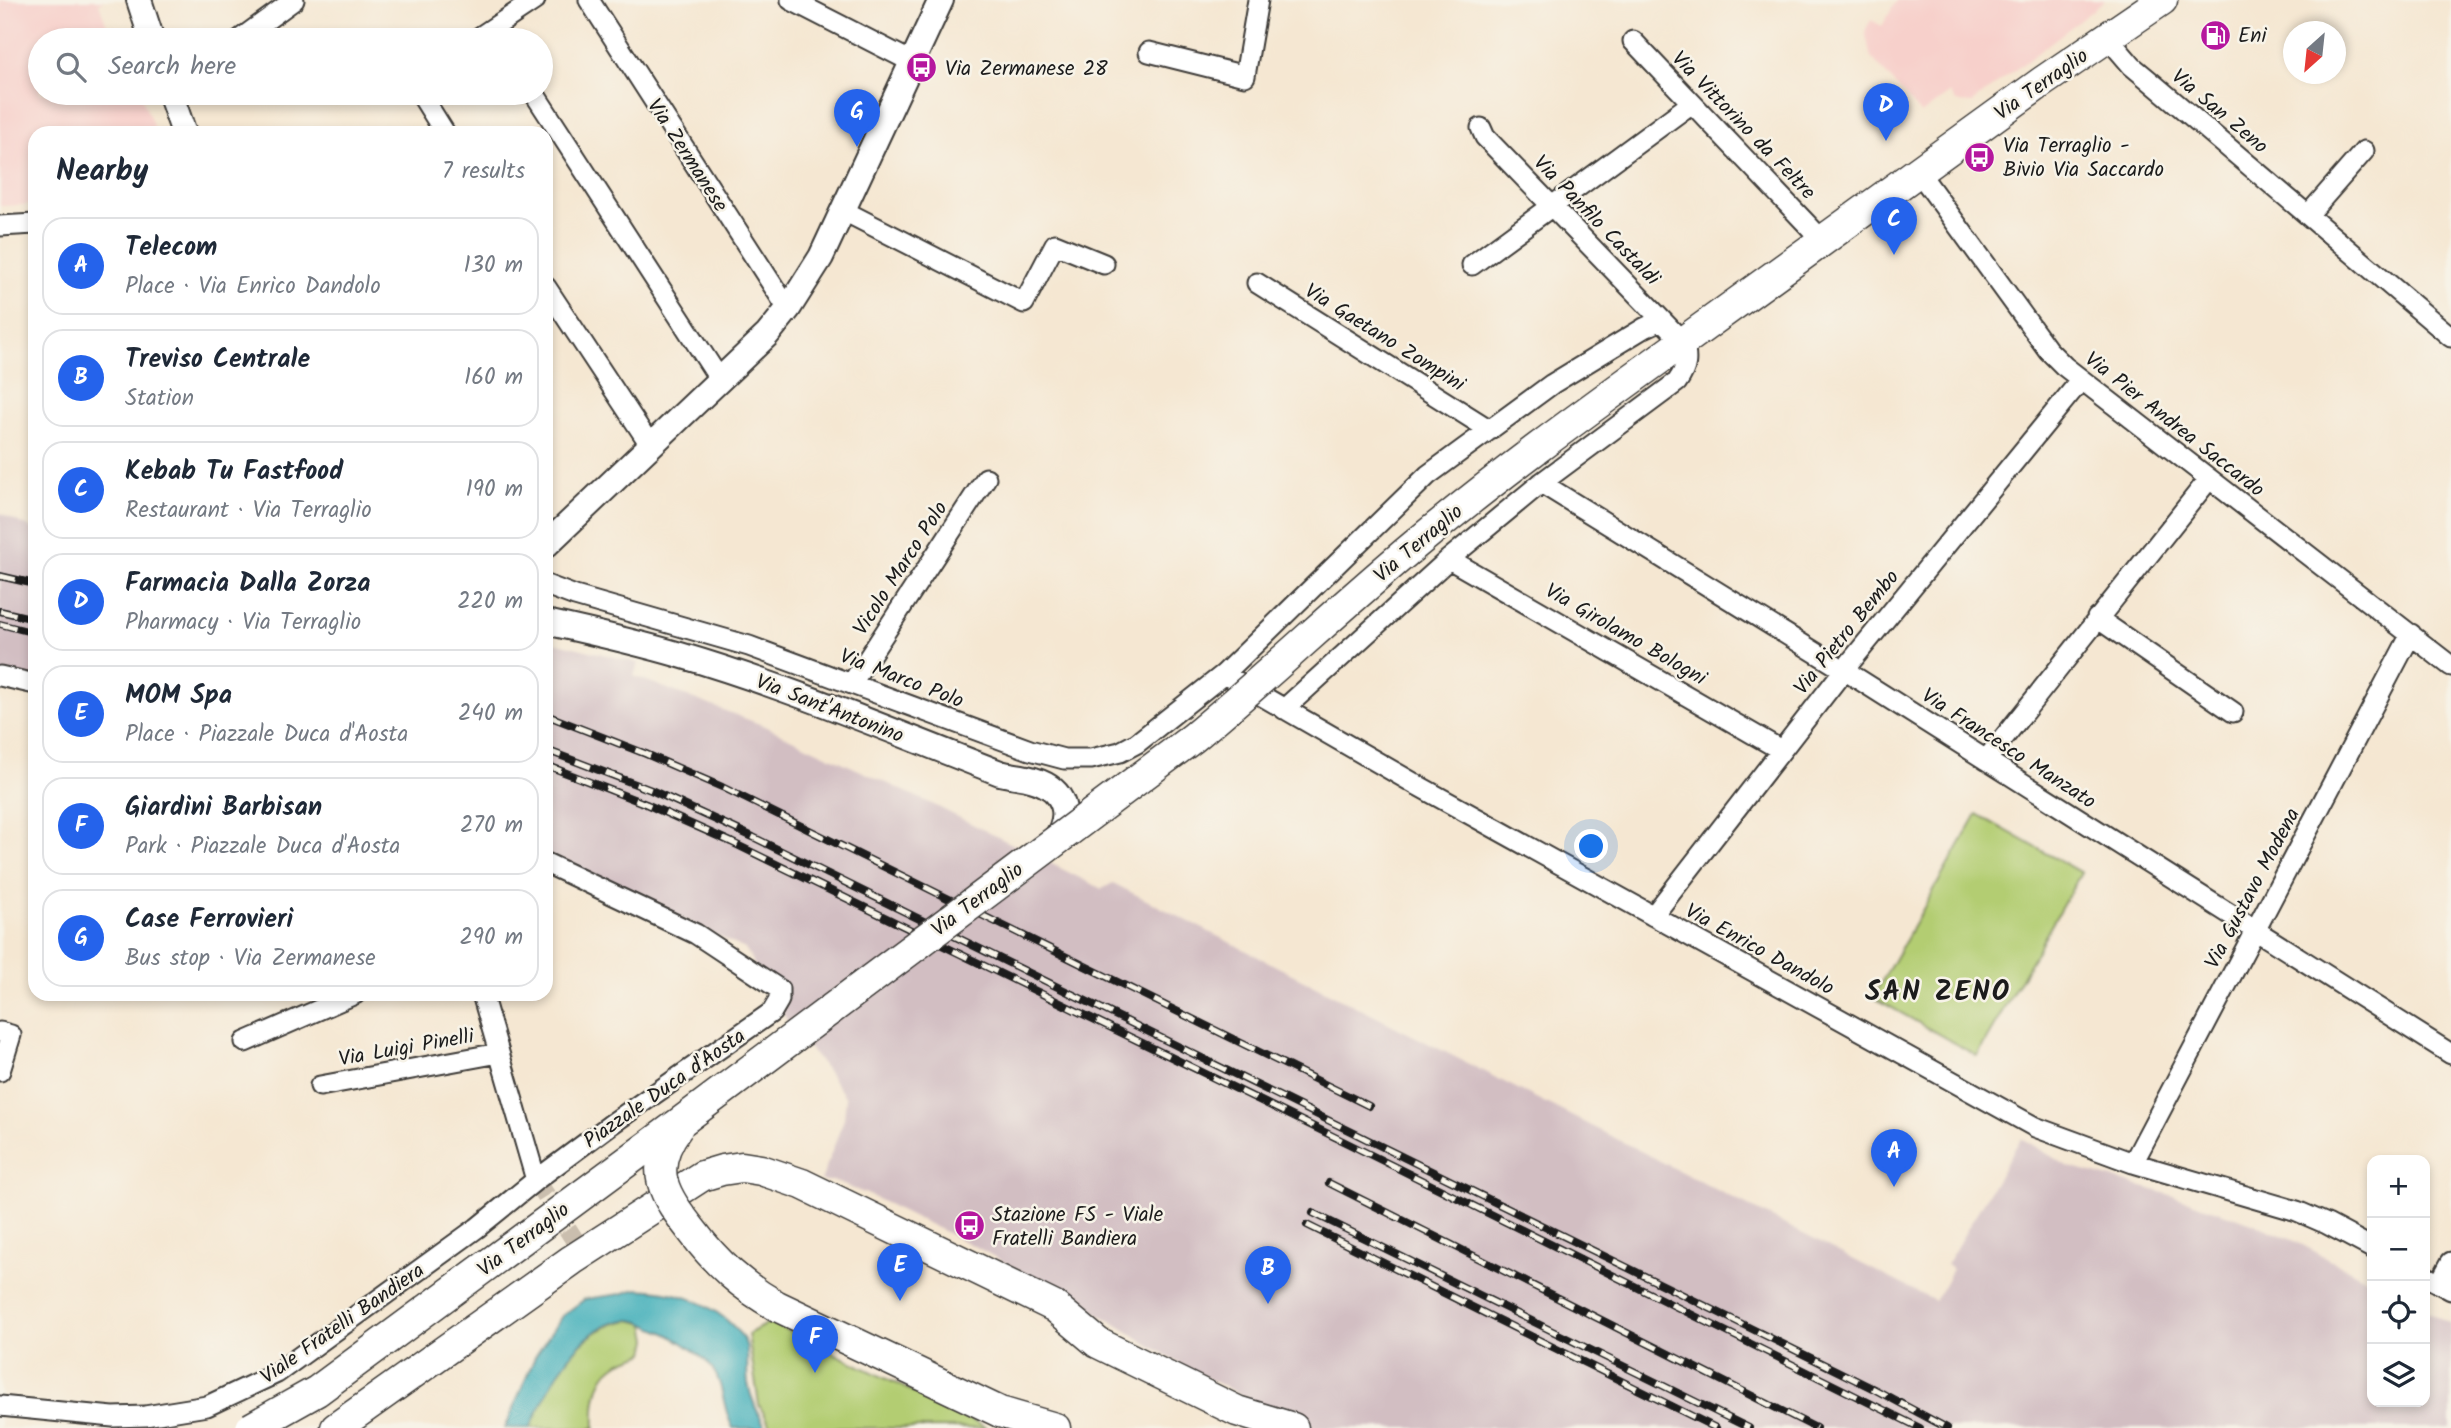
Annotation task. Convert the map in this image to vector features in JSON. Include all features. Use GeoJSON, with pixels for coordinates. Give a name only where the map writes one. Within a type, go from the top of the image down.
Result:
{"type":"FeatureCollection","features":[{"type":"Feature","properties":{"kind":"main road","name":"Via Terraglio"},"geometry":{"type":"LineString","coordinates":[[251,1428],[317,1391],[682,1121],[1230,707],[1365,587],[1483,489],[1918,171],[2162,0]]}},
{"type":"Feature","properties":{"kind":"main road","name":"Piazzale Duca d'Aosta"},"geometry":{"type":"LineString","coordinates":[[682,1121],[668,1140],[662,1158],[662,1181],[669,1201],[725,1271],[749,1290],[777,1306],[1012,1420],[1055,1428]]}},
{"type":"Feature","properties":{"kind":"main road"},"geometry":{"type":"LineString","coordinates":[[336,1428],[583,1252],[702,1176],[742,1167],[783,1176],[826,1194],[1055,1307],[1098,1343],[1237,1411],[1293,1428]]}},
{"type":"Feature","properties":{"kind":"street"},"geometry":{"type":"LineString","coordinates":[[139,0],[148,28]]}},
{"type":"Feature","properties":{"kind":"street"},"geometry":{"type":"LineString","coordinates":[[256,28],[294,0]]}},
{"type":"Feature","properties":{"kind":"street"},"geometry":{"type":"LineString","coordinates":[[504,28],[535,0]]}},
{"type":"Feature","properties":{"kind":"street","name":"Via Zermanese"},"geometry":{"type":"LineString","coordinates":[[589,0],[788,309]]}},
{"type":"Feature","properties":{"kind":"street"},"geometry":{"type":"LineString","coordinates":[[791,0],[912,62]]}},
{"type":"Feature","properties":{"kind":"street"},"geometry":{"type":"LineString","coordinates":[[553,538],[767,335],[788,309],[821,257],[844,211],[941,0]]}},
{"type":"Feature","properties":{"kind":"street"},"geometry":{"type":"LineString","coordinates":[[1149,52],[1245,76],[1258,0]]}},
{"type":"Feature","properties":{"kind":"street","name":"Via San Zeno"},"geometry":{"type":"LineString","coordinates":[[2108,37],[2132,66],[2451,337]]}},
{"type":"Feature","properties":{"kind":"street","name":"Via Vittorino da Feltre"},"geometry":{"type":"LineString","coordinates":[[1633,41],[1823,241]]}},
{"type":"Feature","properties":{"kind":"street"},"geometry":{"type":"LineString","coordinates":[[1472,265],[1692,103]]}},
{"type":"Feature","properties":{"kind":"street"},"geometry":{"type":"LineString","coordinates":[[174,105],[182,126]]}},
{"type":"Feature","properties":{"kind":"street"},"geometry":{"type":"LineString","coordinates":[[428,105],[441,126]]}},
{"type":"Feature","properties":{"kind":"street"},"geometry":{"type":"LineString","coordinates":[[542,105],[720,380]]}},
{"type":"Feature","properties":{"kind":"street","name":"Via Panfilo Castaldi"},"geometry":{"type":"LineString","coordinates":[[1481,128],[1485,137],[1661,320],[1672,350]]}},
{"type":"Feature","properties":{"kind":"street"},"geometry":{"type":"LineString","coordinates":[[2308,215],[2364,151]]}},
{"type":"Feature","properties":{"kind":"street","name":"Via Pier Andrea Saccardo"},"geometry":{"type":"LineString","coordinates":[[1918,171],[2048,350],[2081,380],[2451,666]]}},
{"type":"Feature","properties":{"kind":"street"},"geometry":{"type":"LineString","coordinates":[[844,211],[1024,303],[1055,244],[1104,264]]}},
{"type":"Feature","properties":{"kind":"street"},"geometry":{"type":"LineString","coordinates":[[0,226],[28,224]]}},
{"type":"Feature","properties":{"kind":"street","name":"Via Gaetano Zompini"},"geometry":{"type":"LineString","coordinates":[[1257,283],[1490,429]]}},
{"type":"Feature","properties":{"kind":"street"},"geometry":{"type":"LineString","coordinates":[[553,298],[651,446]]}},
{"type":"Feature","properties":{"kind":"street","name":"Via Terraglio"},"geometry":{"type":"LineString","coordinates":[[1224,674],[1428,475],[1552,384],[1661,320]]}},
{"type":"Feature","properties":{"kind":"street","name":"Via Terraglio"},"geometry":{"type":"LineString","coordinates":[[1284,709],[1449,559],[1541,483],[1677,382],[1685,370],[1688,357],[1672,350]]}},
{"type":"Feature","properties":{"kind":"street","name":"Via Pietro Bembo"},"geometry":{"type":"LineString","coordinates":[[1653,916],[1844,670],[2081,380]]}},
{"type":"Feature","properties":{"kind":"street","name":"Vicolo Marco Polo"},"geometry":{"type":"LineString","coordinates":[[852,683],[986,478]]}},
{"type":"Feature","properties":{"kind":"street"},"geometry":{"type":"LineString","coordinates":[[1986,760],[2210,479]]}},
{"type":"Feature","properties":{"kind":"street","name":"Via Francesco Manzato"},"geometry":{"type":"LineString","coordinates":[[1541,483],[1844,670],[2451,1054]]}},
{"type":"Feature","properties":{"kind":"street","name":"Via Girolamo Bologni"},"geometry":{"type":"LineString","coordinates":[[1449,559],[1781,750]]}},
{"type":"Feature","properties":{"kind":"street","name":"Via Marco Polo"},"geometry":{"type":"LineString","coordinates":[[553,588],[749,646],[1030,750],[1064,759],[1091,759],[1120,752],[1137,743],[1224,674]]}},
{"type":"Feature","properties":{"kind":"street"},"geometry":{"type":"LineString","coordinates":[[2097,618],[2233,712]]}},
{"type":"Feature","properties":{"kind":"street","name":"Via Sant'Antonino"},"geometry":{"type":"LineString","coordinates":[[553,624],[668,652],[737,673],[1000,773],[1038,781],[1055,790],[1064,804],[1065,818],[1054,841]]}},
{"type":"Feature","properties":{"kind":"street","name":"Via Gustavo Modena"},"geometry":{"type":"LineString","coordinates":[[2133,1163],[2411,635]]}},
{"type":"Feature","properties":{"kind":"street","name":"Via Enrico Dandolo"},"geometry":{"type":"LineString","coordinates":[[1224,674],[2035,1127],[2133,1163],[2297,1211],[2367,1245]]}},
{"type":"Feature","properties":{"kind":"street"},"geometry":{"type":"LineString","coordinates":[[0,676],[28,682]]}},
{"type":"Feature","properties":{"kind":"street","name":"Piazzale Duca d'Aosta"},"geometry":{"type":"LineString","coordinates":[[536,1180],[772,1012],[779,1000],[779,989],[695,934],[553,866]]}},
{"type":"Feature","properties":{"kind":"street"},"geometry":{"type":"LineString","coordinates":[[245,1042],[339,1001]]}},
{"type":"Feature","properties":{"kind":"street","name":"Via Luigi Pinelli"},"geometry":{"type":"LineString","coordinates":[[484,1001],[536,1180]]}},
{"type":"Feature","properties":{"kind":"street"},"geometry":{"type":"LineString","coordinates":[[0,1032],[10,1035],[0,1071]]}},
{"type":"Feature","properties":{"kind":"street","name":"Via Luigi Pinelli"},"geometry":{"type":"LineString","coordinates":[[320,1086],[499,1053]]}},
{"type":"Feature","properties":{"kind":"street","name":"Viale Fratelli Bandiera"},"geometry":{"type":"LineString","coordinates":[[4,1408],[101,1416],[145,1416],[207,1406],[239,1393],[277,1373],[334,1334],[477,1228],[536,1180]]}},
{"type":"Feature","properties":{"kind":"street"},"geometry":{"type":"LineString","coordinates":[[2438,1283],[2451,1262]]}},
{"type":"Feature","properties":{"kind":"shaded area"},"geometry":{"type":"Polygon","coordinates":[[[0,0],[104,0],[99,3],[108,28],[28,28],[28,105],[145,105],[153,126],[28,126],[28,204],[0,206],[0,0]]]}},
{"type":"Feature","properties":{"kind":"shaded area"},"geometry":{"type":"Polygon","coordinates":[[[1897,0],[2106,0],[1972,103],[1956,102],[1949,93],[1921,114],[1871,57],[1865,31],[1871,20],[1882,26],[1897,0]]]}},
{"type":"Feature","properties":{"kind":"shaded area"},"geometry":{"type":"Polygon","coordinates":[[[0,513],[28,527],[28,682],[0,678],[0,513]]]}},
{"type":"Feature","properties":{"kind":"shaded area"},"geometry":{"type":"Polygon","coordinates":[[[553,642],[638,663],[634,676],[762,725],[932,804],[1102,889],[1113,883],[1935,1301],[1953,1269],[1946,1265],[2021,1138],[2069,1167],[2168,1194],[2255,1224],[2297,1242],[2367,1279],[2367,1407],[2430,1407],[2430,1313],[2451,1324],[2451,1428],[1314,1428],[1188,1369],[1111,1321],[982,1250],[867,1194],[833,1181],[821,1181],[844,1119],[846,1098],[791,1027],[745,949],[627,893],[553,873],[553,642]]]}},
{"type":"Feature","properties":{"kind":"green space"},"geometry":{"type":"Polygon","coordinates":[[[1977,814],[2081,873],[1977,1056],[1873,997],[1977,814]]]}},
{"type":"Feature","properties":{"kind":"green space"},"geometry":{"type":"Polygon","coordinates":[[[631,1320],[645,1324],[648,1339],[645,1353],[617,1364],[603,1378],[596,1403],[595,1428],[530,1428],[557,1375],[580,1345],[594,1333],[631,1320]]]}},
{"type":"Feature","properties":{"kind":"green space"},"geometry":{"type":"Polygon","coordinates":[[[770,1322],[987,1428],[772,1428],[759,1405],[748,1334],[770,1322]]]}},
{"type":"Feature","properties":{"kind":"water"},"geometry":{"type":"Polygon","coordinates":[[[636,1289],[689,1298],[713,1310],[734,1327],[746,1345],[749,1389],[766,1428],[733,1428],[719,1382],[708,1363],[673,1337],[631,1320],[612,1323],[596,1331],[581,1344],[556,1377],[530,1428],[505,1428],[535,1357],[562,1316],[585,1299],[636,1289]]]}},
{"type":"Feature","properties":{"kind":"tunnel"},"geometry":{"type":"LineString","coordinates":[[536,1180],[583,1253]]}},
{"type":"Feature","properties":{"kind":"railway"},"geometry":{"type":"LineString","coordinates":[[0,576],[28,582]]}},
{"type":"Feature","properties":{"kind":"railway"},"geometry":{"type":"LineString","coordinates":[[0,611],[28,617]]}},
{"type":"Feature","properties":{"kind":"railway"},"geometry":{"type":"LineString","coordinates":[[0,624],[28,631]]}},
{"type":"Feature","properties":{"kind":"railway"},"geometry":{"type":"LineString","coordinates":[[553,718],[722,787],[1369,1106]]}},
{"type":"Feature","properties":{"kind":"railway"},"geometry":{"type":"LineString","coordinates":[[553,753],[651,790],[753,837],[1874,1389],[1947,1428]]}},
{"type":"Feature","properties":{"kind":"railway"},"geometry":{"type":"LineString","coordinates":[[553,768],[646,804],[731,842],[1349,1144],[1920,1428]]}},
{"type":"Feature","properties":{"kind":"railway"},"geometry":{"type":"LineString","coordinates":[[1329,1183],[1816,1428]]}},
{"type":"Feature","properties":{"kind":"railway"},"geometry":{"type":"LineString","coordinates":[[1313,1213],[1749,1428]]}},
{"type":"Feature","properties":{"kind":"railway"},"geometry":{"type":"LineString","coordinates":[[1307,1225],[1716,1428]]}},
{"type":"Feature","properties":{"kind":"place","name":"Eni"},"geometry":{"type":"Point","coordinates":[2215,35]}},
{"type":"Feature","properties":{"kind":"place","name":"Via Zermanese 28"},"geometry":{"type":"Point","coordinates":[922,68]}},
{"type":"Feature","properties":{"kind":"place","name":"Farmacia Dalla Zorza"},"geometry":{"type":"Point","coordinates":[1886,141]}},
{"type":"Feature","properties":{"kind":"place","name":"Case Ferrovieri"},"geometry":{"type":"Point","coordinates":[857,147]}},
{"type":"Feature","properties":{"kind":"place","name":"Via Terraglio - Bivio Via Saccardo"},"geometry":{"type":"Point","coordinates":[1980,157]}},
{"type":"Feature","properties":{"kind":"place","name":"Kebab Tu Fastfood"},"geometry":{"type":"Point","coordinates":[1894,255]}},
{"type":"Feature","properties":{"kind":"place","name":"Telecom"},"geometry":{"type":"Point","coordinates":[1894,1187]}},
{"type":"Feature","properties":{"kind":"place","name":"Stazione FS - Viale Fratelli Bandiera"},"geometry":{"type":"Point","coordinates":[969,1226]}},
{"type":"Feature","properties":{"kind":"place","name":"MOM Spa"},"geometry":{"type":"Point","coordinates":[900,1301]}},
{"type":"Feature","properties":{"kind":"place","name":"Treviso Centrale"},"geometry":{"type":"Point","coordinates":[1268,1304]}},
{"type":"Feature","properties":{"kind":"place","name":"Giardini Barbisan"},"geometry":{"type":"Point","coordinates":[815,1373]}},
{"type":"Feature","properties":{"kind":"district","name":"SAN ZENO"},"geometry":{"type":"Point","coordinates":[1938,990]}}]}
